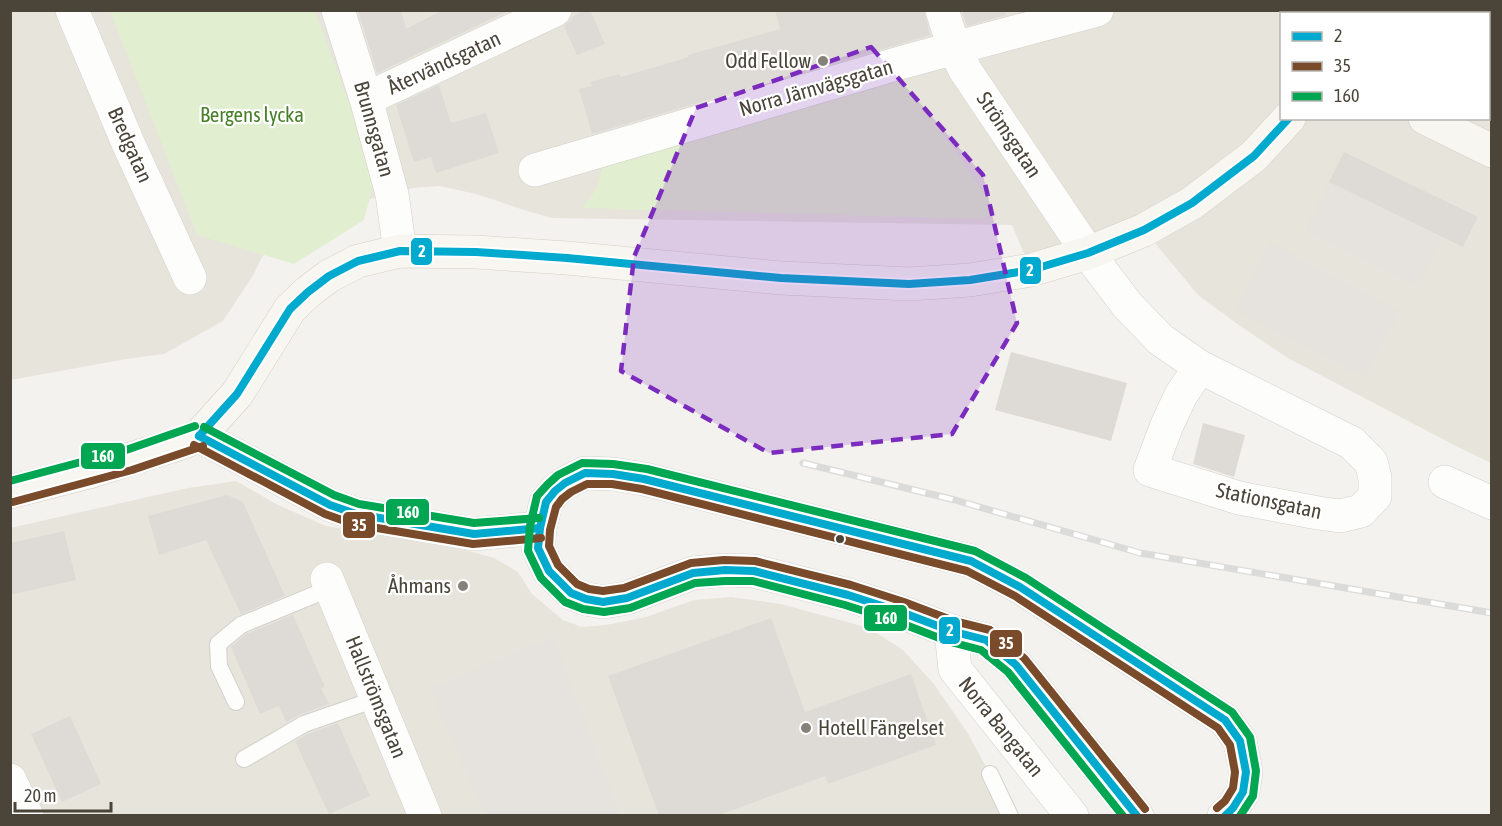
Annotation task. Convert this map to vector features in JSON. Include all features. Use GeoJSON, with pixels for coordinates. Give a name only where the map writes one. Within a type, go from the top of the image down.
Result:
{"type":"FeatureCollection","features":[{"type":"Feature","properties":{"kind":"street","name":"Bredgatan"},"geometry":{"type":"LineString","coordinates":[[72,10],[128,143],[190,278]]}},
{"type":"Feature","properties":{"kind":"street","name":"Brunnsgatan"},"geometry":{"type":"LineString","coordinates":[[338,10],[366,99],[392,194],[400,250]]}},
{"type":"Feature","properties":{"kind":"street","name":"Återvändsgatan"},"geometry":{"type":"LineString","coordinates":[[366,99],[555,10]]}},
{"type":"Feature","properties":{"kind":"street","name":"Strömsgatan"},"geometry":{"type":"LineString","coordinates":[[942,10],[954,48],[965,70],[1088,253]]}},
{"type":"Feature","properties":{"kind":"street","name":"Norra Järnvägsgatan"},"geometry":{"type":"LineString","coordinates":[[535,170],[954,48],[1097,10]]}},
{"type":"Feature","properties":{"kind":"street"},"geometry":{"type":"LineString","coordinates":[[10,492],[89,472],[199,436],[237,394],[290,309],[329,276],[358,261],[400,250],[476,252],[781,278],[909,284],[970,280],[1031,270],[1088,253],[1144,230],[1192,203],[1254,156],[1287,120]]}},
{"type":"Feature","properties":{"kind":"street"},"geometry":{"type":"LineString","coordinates":[[1429,120],[1491,151]]}},
{"type":"Feature","properties":{"kind":"street","name":"Stationsgatan"},"geometry":{"type":"LineString","coordinates":[[1088,253],[1128,306],[1161,340],[1200,368],[1352,443],[1371,462],[1375,478],[1375,496],[1361,511],[1340,516],[1239,498],[1150,470],[1181,395],[1200,368]]}},
{"type":"Feature","properties":{"kind":"street"},"geometry":{"type":"LineString","coordinates":[[199,436],[330,505],[356,514],[474,534],[540,528]]}},
{"type":"Feature","properties":{"kind":"street"},"geometry":{"type":"LineString","coordinates":[[1137,816],[1016,665],[986,640],[951,631],[869,602],[754,571],[725,570],[693,573],[627,598],[603,602],[586,599],[571,593],[549,571],[538,548],[546,502],[560,487],[585,473],[613,474],[655,482],[971,561],[1020,587],[1225,720],[1240,741],[1246,772],[1243,792],[1229,812]]}},
{"type":"Feature","properties":{"kind":"street"},"geometry":{"type":"LineString","coordinates":[[1446,482],[1491,503]]}},
{"type":"Feature","properties":{"kind":"street","name":"Hallströmsgatan"},"geometry":{"type":"LineString","coordinates":[[329,583],[425,816]]}},
{"type":"Feature","properties":{"kind":"street","name":"Norra Bangatan"},"geometry":{"type":"LineString","coordinates":[[951,631],[955,669],[1072,816]]}},
{"type":"Feature","properties":{"kind":"street"},"geometry":{"type":"LineString","coordinates":[[10,780],[27,816]]}},
{"type":"Feature","properties":{"kind":"lane"},"geometry":{"type":"LineString","coordinates":[[236,702],[219,666],[219,644],[241,626],[329,583]]}},
{"type":"Feature","properties":{"kind":"lane"},"geometry":{"type":"LineString","coordinates":[[244,759],[304,724],[376,699]]}},
{"type":"Feature","properties":{"kind":"lane"},"geometry":{"type":"LineString","coordinates":[[990,774],[1010,816]]}},
{"type":"Feature","properties":{"kind":"highlighted area"},"geometry":{"type":"Polygon","coordinates":[[[871,47],[983,175],[1017,323],[952,434],[769,453],[621,371],[634,257],[696,108],[871,47]]]}},
{"type":"Feature","properties":{"kind":"shaded area"},"geometry":{"type":"Polygon","coordinates":[[[11,11],[1491,11],[1491,463],[1286,357],[1199,296],[1144,230],[1031,270],[1012,225],[552,218],[476,194],[439,186],[413,188],[347,205],[279,241],[262,257],[254,274],[223,321],[164,354],[11,380],[11,11]]]}},
{"type":"Feature","properties":{"kind":"shaded area"},"geometry":{"type":"Polygon","coordinates":[[[1329,182],[1442,237],[1417,286],[1305,231],[1329,182]]]}},
{"type":"Feature","properties":{"kind":"shaded area"},"geometry":{"type":"Polygon","coordinates":[[[1270,242],[1400,312],[1365,379],[1234,309],[1270,242]]]}},
{"type":"Feature","properties":{"kind":"shaded area"},"geometry":{"type":"Polygon","coordinates":[[[236,481],[278,505],[326,526],[465,550],[494,558],[518,572],[532,594],[563,620],[582,627],[646,617],[694,600],[731,597],[781,604],[869,628],[903,650],[934,684],[967,732],[990,774],[1005,815],[11,815],[10,528],[188,488],[236,481]]]}},
{"type":"Feature","properties":{"kind":"shaded area"},"geometry":{"type":"Polygon","coordinates":[[[553,637],[621,815],[484,815],[429,688],[553,637]]]}},
{"type":"Feature","properties":{"kind":"green space","name":"Bergens lycka"},"geometry":{"type":"Polygon","coordinates":[[[110,11],[315,11],[350,105],[374,183],[364,220],[294,264],[197,235],[110,11]]]}},
{"type":"Feature","properties":{"kind":"green space"},"geometry":{"type":"Polygon","coordinates":[[[904,80],[988,198],[989,215],[979,219],[582,208],[596,189],[602,166],[904,80]]]}},
{"type":"Feature","properties":{"kind":"building"},"geometry":{"type":"Polygon","coordinates":[[[358,10],[401,10],[406,29],[443,10],[510,10],[377,73],[358,10]]]}},
{"type":"Feature","properties":{"kind":"building"},"geometry":{"type":"Polygon","coordinates":[[[585,10],[590,10],[605,44],[577,55],[564,26],[572,17],[585,10]]]}},
{"type":"Feature","properties":{"kind":"building"},"geometry":{"type":"Polygon","coordinates":[[[775,10],[924,10],[930,35],[592,134],[579,89],[592,86],[590,82],[619,74],[621,77],[780,29],[775,10]]]}},
{"type":"Feature","properties":{"kind":"building"},"geometry":{"type":"Polygon","coordinates":[[[962,10],[1005,10],[1006,15],[967,26],[962,10]]]}},
{"type":"Feature","properties":{"kind":"building"},"geometry":{"type":"Polygon","coordinates":[[[439,85],[451,123],[486,113],[499,153],[436,173],[431,157],[414,162],[396,105],[439,85]]]}},
{"type":"Feature","properties":{"kind":"building"},"geometry":{"type":"Polygon","coordinates":[[[1344,152],[1478,217],[1463,247],[1329,182],[1344,152]]]}},
{"type":"Feature","properties":{"kind":"building"},"geometry":{"type":"Polygon","coordinates":[[[1011,352],[1127,383],[1111,441],[995,410],[1011,352]]]}},
{"type":"Feature","properties":{"kind":"building"},"geometry":{"type":"Polygon","coordinates":[[[1203,423],[1245,435],[1234,477],[1193,464],[1203,423]]]}},
{"type":"Feature","properties":{"kind":"building"},"geometry":{"type":"Polygon","coordinates":[[[227,495],[243,502],[285,596],[241,614],[206,540],[159,555],[148,516],[227,495]]]}},
{"type":"Feature","properties":{"kind":"building"},"geometry":{"type":"Polygon","coordinates":[[[64,531],[76,580],[10,595],[10,543],[64,531]]]}},
{"type":"Feature","properties":{"kind":"building"},"geometry":{"type":"Polygon","coordinates":[[[293,615],[325,687],[321,688],[329,704],[286,722],[279,706],[260,714],[231,647],[246,634],[293,615]]]}},
{"type":"Feature","properties":{"kind":"building","name":"Hotell Fängelset"},"geometry":{"type":"Polygon","coordinates":[[[771,618],[805,712],[911,674],[936,745],[828,784],[825,776],[717,816],[659,816],[608,676],[771,618]]]}},
{"type":"Feature","properties":{"kind":"building"},"geometry":{"type":"Polygon","coordinates":[[[70,716],[101,784],[62,802],[31,734],[70,716]]]}},
{"type":"Feature","properties":{"kind":"building"},"geometry":{"type":"Polygon","coordinates":[[[338,723],[370,796],[329,814],[295,741],[338,723]]]}},
{"type":"Feature","properties":{"kind":"railway"},"geometry":{"type":"LineString","coordinates":[[803,463],[955,500],[1140,553],[1492,613]]}},
{"type":"Feature","properties":{"kind":"transit line","name":"2"},"geometry":{"type":"LineString","coordinates":[[199,436],[237,394],[290,309],[329,276],[358,261],[400,251],[476,252],[781,278],[909,284],[970,280],[1031,270],[1088,253],[1144,230],[1192,203],[1254,156],[1287,120]]}},
{"type":"Feature","properties":{"kind":"transit line","name":"160"},"geometry":{"type":"LineString","coordinates":[[10,481],[126,450],[195,426]]}},
{"type":"Feature","properties":{"kind":"transit line","name":"160"},"geometry":{"type":"LineString","coordinates":[[204,427],[334,495],[359,504],[474,523],[539,518]]}},
{"type":"Feature","properties":{"kind":"transit line","name":"2"},"geometry":{"type":"LineString","coordinates":[[199,436],[330,505],[356,514],[474,534],[540,528]]}},
{"type":"Feature","properties":{"kind":"transit line","name":"35"},"geometry":{"type":"LineString","coordinates":[[194,445],[325,514],[353,524],[473,544],[541,538]]}},
{"type":"Feature","properties":{"kind":"transit line","name":"35"},"geometry":{"type":"LineString","coordinates":[[13,502],[132,470],[203,446]]}},
{"type":"Feature","properties":{"kind":"transit line","name":"160"},"geometry":{"type":"LineString","coordinates":[[1123,816],[1008,672],[981,650],[947,641],[845,605],[753,581],[695,583],[630,608],[604,612],[583,609],[565,602],[541,578],[528,551],[530,526],[537,496],[558,475],[582,463],[613,464],[647,469],[975,551],[1026,578],[1232,712],[1250,737],[1256,771],[1253,796],[1240,816]]}},
{"type":"Feature","properties":{"kind":"transit line","name":"2"},"geometry":{"type":"LineString","coordinates":[[1137,816],[1016,665],[986,640],[951,631],[848,595],[754,571],[725,570],[693,573],[627,598],[603,602],[586,599],[571,593],[549,571],[538,548],[546,502],[565,483],[585,473],[613,474],[644,479],[971,561],[1020,587],[1225,720],[1240,741],[1246,772],[1243,792],[1225,816]]}},
{"type":"Feature","properties":{"kind":"transit line","name":"35"},"geometry":{"type":"LineString","coordinates":[[1145,809],[1024,658],[990,630],[954,621],[851,585],[755,561],[724,560],[691,563],[624,588],[603,591],[589,589],[577,584],[558,565],[549,546],[550,530],[556,507],[571,492],[587,484],[612,484],[642,489],[967,571],[1015,596],[1218,728],[1230,745],[1235,772],[1233,788],[1225,801],[1217,808]]}},
{"type":"Feature","properties":{"kind":"place","name":"Odd Fellow"},"geometry":{"type":"Point","coordinates":[823,61]}},
{"type":"Feature","properties":{"kind":"place","name":"Åhmans"},"geometry":{"type":"Point","coordinates":[463,586]}},
{"type":"Feature","properties":{"kind":"place","name":"Hotell Fängelset"},"geometry":{"type":"Point","coordinates":[806,728]}}]}
